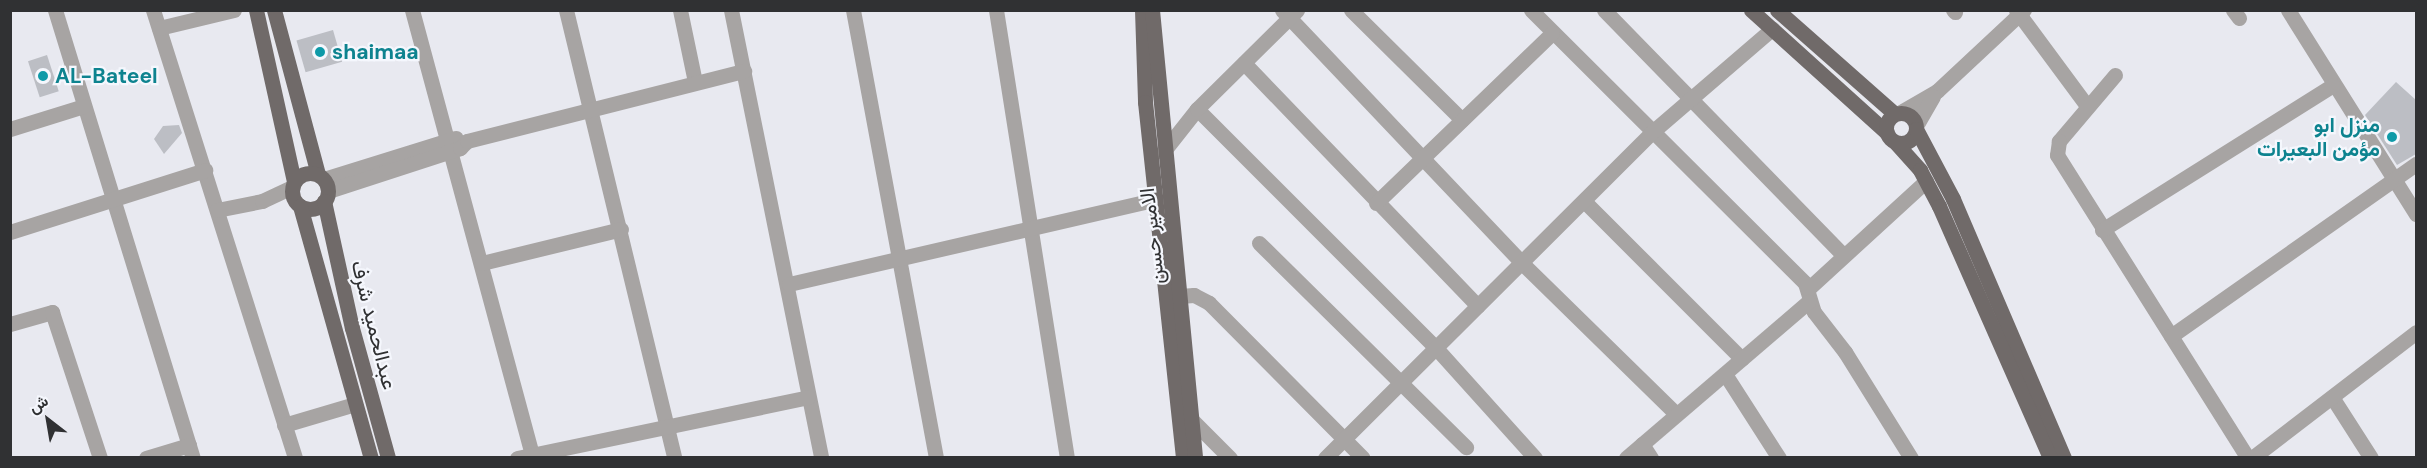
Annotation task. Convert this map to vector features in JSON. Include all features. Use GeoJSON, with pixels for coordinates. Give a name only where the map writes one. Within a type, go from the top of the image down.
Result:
{"type":"FeatureCollection","features":[{"type":"Feature","properties":{"kind":"main road","name":"عبدالحميد شرف"},"geometry":{"type":"LineString","coordinates":[[256,10],[295,194],[371,458]]}},
{"type":"Feature","properties":{"kind":"main road","name":"عبدالحميد شرف"},"geometry":{"type":"LineString","coordinates":[[274,10],[323,186],[352,328],[388,458]]}},
{"type":"Feature","properties":{"kind":"main road","name":"الامير حسن"},"geometry":{"type":"LineString","coordinates":[[1142,10],[1156,199],[1174,297],[1192,420],[1195,458]]}},
{"type":"Feature","properties":{"kind":"main road","name":"الامير حسن"},"geometry":{"type":"LineString","coordinates":[[1152,10],[1174,297],[1183,458]]}},
{"type":"Feature","properties":{"kind":"main road"},"geometry":{"type":"LineString","coordinates":[[1751,10],[1891,138],[1926,181],[2050,458]]}},
{"type":"Feature","properties":{"kind":"main road"},"geometry":{"type":"LineString","coordinates":[[1777,10],[1897,114],[1912,118],[1957,209],[2064,458]]}},
{"type":"Feature","properties":{"kind":"main road"},"geometry":{"type":"LineString","coordinates":[[1891,138],[1888,120],[1897,114]]}},
{"type":"Feature","properties":{"kind":"main road"},"geometry":{"type":"LineString","coordinates":[[1891,138],[1911,139],[1916,128]]}},
{"type":"Feature","properties":{"kind":"main road"},"geometry":{"type":"LineString","coordinates":[[304,173],[323,186],[311,209],[295,194],[304,173]]}},
{"type":"Feature","properties":{"kind":"street"},"geometry":{"type":"LineString","coordinates":[[55,10],[116,200],[191,451],[146,458]]}},
{"type":"Feature","properties":{"kind":"street"},"geometry":{"type":"LineString","coordinates":[[153,10],[295,458]]}},
{"type":"Feature","properties":{"kind":"street"},"geometry":{"type":"LineString","coordinates":[[159,28],[234,10]]}},
{"type":"Feature","properties":{"kind":"street"},"geometry":{"type":"LineString","coordinates":[[412,10],[533,456]]}},
{"type":"Feature","properties":{"kind":"street"},"geometry":{"type":"LineString","coordinates":[[566,10],[621,229],[674,458]]}},
{"type":"Feature","properties":{"kind":"street"},"geometry":{"type":"LineString","coordinates":[[680,10],[695,82]]}},
{"type":"Feature","properties":{"kind":"street"},"geometry":{"type":"LineString","coordinates":[[731,10],[789,284],[821,458]]}},
{"type":"Feature","properties":{"kind":"street"},"geometry":{"type":"LineString","coordinates":[[853,10],[936,458]]}},
{"type":"Feature","properties":{"kind":"street"},"geometry":{"type":"LineString","coordinates":[[996,10],[1033,229],[1067,458]]}},
{"type":"Feature","properties":{"kind":"street"},"geometry":{"type":"LineString","coordinates":[[1351,10],[1462,120]]}},
{"type":"Feature","properties":{"kind":"street"},"geometry":{"type":"LineString","coordinates":[[1531,10],[1808,296],[1911,458]]}},
{"type":"Feature","properties":{"kind":"street"},"geometry":{"type":"LineString","coordinates":[[1604,10],[1843,255]]}},
{"type":"Feature","properties":{"kind":"street"},"geometry":{"type":"LineString","coordinates":[[2288,10],[2416,214]]}},
{"type":"Feature","properties":{"kind":"street"},"geometry":{"type":"LineString","coordinates":[[1897,114],[1937,91],[2020,12],[2087,106]]}},
{"type":"Feature","properties":{"kind":"street"},"geometry":{"type":"LineString","coordinates":[[1163,152],[1197,109],[1244,63],[1289,13],[1522,263],[1676,414]]}},
{"type":"Feature","properties":{"kind":"street"},"geometry":{"type":"LineString","coordinates":[[1325,458],[1651,133],[1772,29]]}},
{"type":"Feature","properties":{"kind":"street"},"geometry":{"type":"LineString","coordinates":[[1376,203],[1552,33]]}},
{"type":"Feature","properties":{"kind":"street"},"geometry":{"type":"LineString","coordinates":[[1244,63],[1376,203],[1478,306]]}},
{"type":"Feature","properties":{"kind":"street"},"geometry":{"type":"LineString","coordinates":[[323,186],[448,145],[744,71]]}},
{"type":"Feature","properties":{"kind":"street"},"geometry":{"type":"LineString","coordinates":[[2115,75],[2059,141],[2057,155],[2102,230],[2250,458],[2416,332]]}},
{"type":"Feature","properties":{"kind":"street"},"geometry":{"type":"LineString","coordinates":[[2102,230],[2333,85]]}},
{"type":"Feature","properties":{"kind":"street"},"geometry":{"type":"LineString","coordinates":[[1916,128],[1937,91]]}},
{"type":"Feature","properties":{"kind":"street"},"geometry":{"type":"LineString","coordinates":[[10,129],[84,106]]}},
{"type":"Feature","properties":{"kind":"street"},"geometry":{"type":"LineString","coordinates":[[1160,113],[1175,116],[1197,109]]}},
{"type":"Feature","properties":{"kind":"street"},"geometry":{"type":"LineString","coordinates":[[1197,109],[1436,348],[1534,458]]}},
{"type":"Feature","properties":{"kind":"street"},"geometry":{"type":"LineString","coordinates":[[2171,336],[2396,181],[2416,164]]}},
{"type":"Feature","properties":{"kind":"street"},"geometry":{"type":"LineString","coordinates":[[10,232],[205,170]]}},
{"type":"Feature","properties":{"kind":"street"},"geometry":{"type":"LineString","coordinates":[[1626,458],[1725,374],[1808,296],[1843,255],[1926,181]]}},
{"type":"Feature","properties":{"kind":"street"},"geometry":{"type":"LineString","coordinates":[[217,210],[295,194]]}},
{"type":"Feature","properties":{"kind":"street"},"geometry":{"type":"LineString","coordinates":[[789,284],[1156,199]]}},
{"type":"Feature","properties":{"kind":"street"},"geometry":{"type":"LineString","coordinates":[[1584,201],[1742,358]]}},
{"type":"Feature","properties":{"kind":"street"},"geometry":{"type":"LineString","coordinates":[[482,263],[621,229]]}},
{"type":"Feature","properties":{"kind":"street"},"geometry":{"type":"LineString","coordinates":[[1258,243],[1466,447]]}},
{"type":"Feature","properties":{"kind":"street"},"geometry":{"type":"LineString","coordinates":[[1174,297],[1194,295],[1209,303],[1363,458]]}},
{"type":"Feature","properties":{"kind":"street"},"geometry":{"type":"LineString","coordinates":[[10,324],[51,312],[100,458]]}},
{"type":"Feature","properties":{"kind":"street"},"geometry":{"type":"LineString","coordinates":[[1725,374],[1779,458]]}},
{"type":"Feature","properties":{"kind":"street"},"geometry":{"type":"LineString","coordinates":[[517,458],[666,424],[808,397]]}},
{"type":"Feature","properties":{"kind":"street"},"geometry":{"type":"LineString","coordinates":[[2332,397],[2371,458]]}},
{"type":"Feature","properties":{"kind":"street"},"geometry":{"type":"LineString","coordinates":[[284,425],[356,404]]}},
{"type":"Feature","properties":{"kind":"street"},"geometry":{"type":"LineString","coordinates":[[1192,420],[1230,458]]}},
{"type":"Feature","properties":{"kind":"street"},"geometry":{"type":"LineString","coordinates":[[1642,444],[1651,458]]}},
{"type":"Feature","properties":{"kind":"building","name":"shaimaa"},"geometry":{"type":"Polygon","coordinates":[[[333,30],[342,62],[306,72],[296,40],[333,30]]]}},
{"type":"Feature","properties":{"kind":"building","name":"AL-Bateel"},"geometry":{"type":"Polygon","coordinates":[[[47,55],[59,91],[40,97],[28,61],[47,55]]]}},
{"type":"Feature","properties":{"kind":"building","name":"منزل ابو مؤمن البعيرات"},"geometry":{"type":"Polygon","coordinates":[[[2396,82],[2416,100],[2416,154],[2397,165],[2365,115],[2396,82]]]}},
{"type":"Feature","properties":{"kind":"building"},"geometry":{"type":"Polygon","coordinates":[[[179,125],[182,133],[164,154],[154,139],[163,126],[179,125]]]}},
{"type":"Feature","properties":{"kind":"place","name":"shaimaa"},"geometry":{"type":"Point","coordinates":[320,52]}},
{"type":"Feature","properties":{"kind":"place","name":"AL-Bateel"},"geometry":{"type":"Point","coordinates":[43,76]}},
{"type":"Feature","properties":{"kind":"place","name":"منزل ابو مؤمن البعيرات"},"geometry":{"type":"Point","coordinates":[2392,137]}}]}
